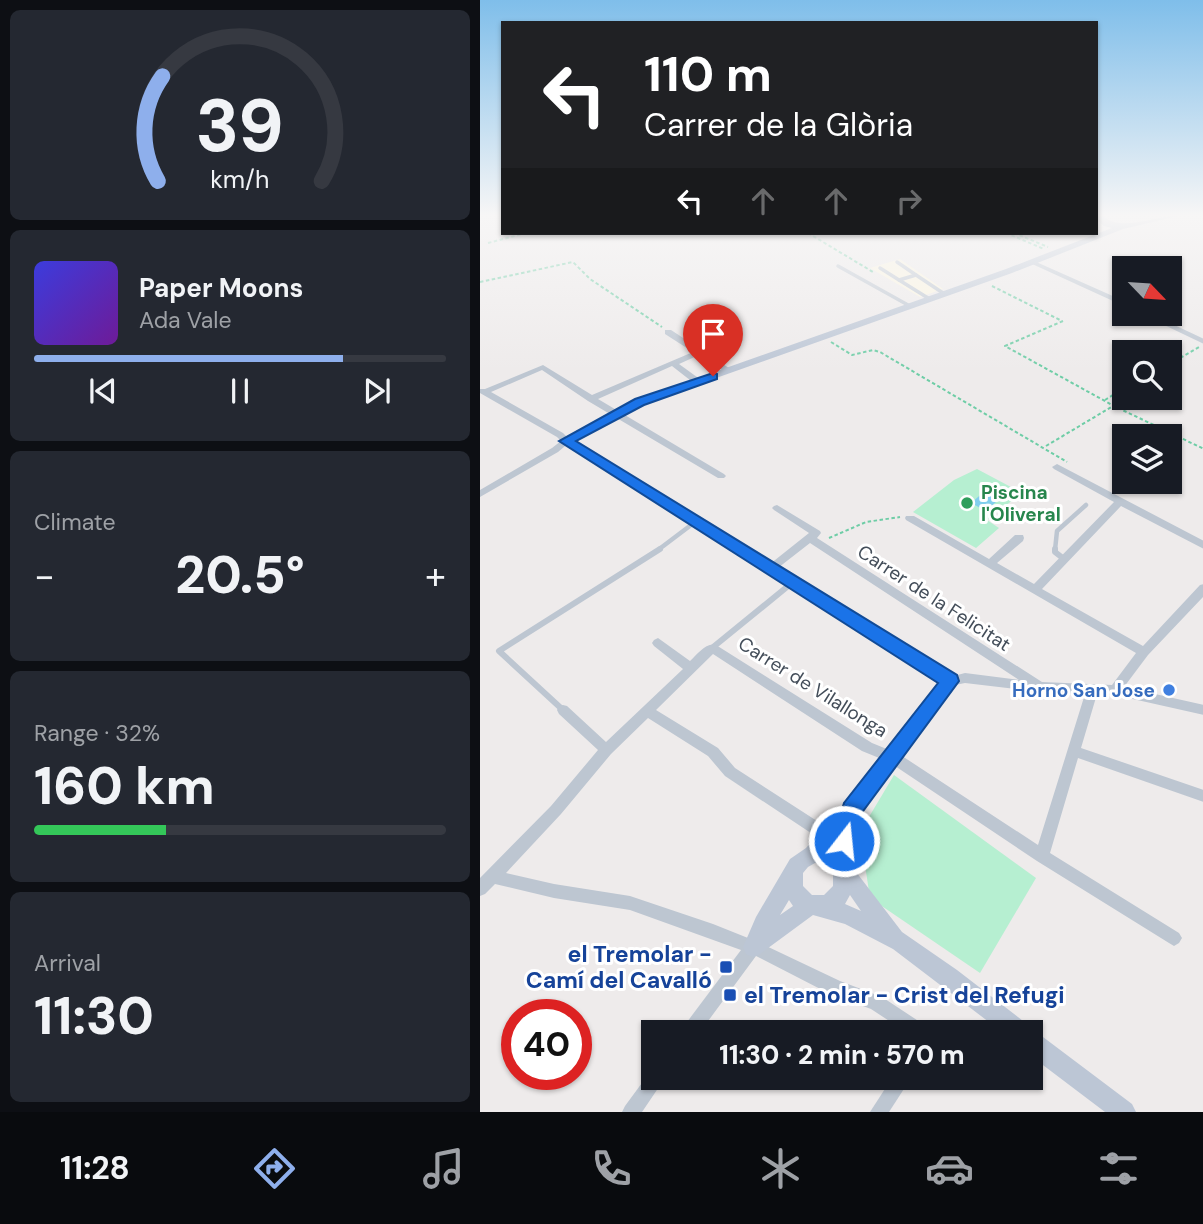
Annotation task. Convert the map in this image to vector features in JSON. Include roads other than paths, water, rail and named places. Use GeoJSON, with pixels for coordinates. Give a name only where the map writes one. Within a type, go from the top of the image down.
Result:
{"type":"FeatureCollection","features":[{"type":"Feature","properties":{"kind":"street"},"geometry":{"type":"LineString","coordinates":[[480,494],[615,413],[1015,268]]}},
{"type":"Feature","properties":{"kind":"street"},"geometry":{"type":"LineString","coordinates":[[1045,268],[1112,299]]}},
{"type":"Feature","properties":{"kind":"street"},"geometry":{"type":"LineString","coordinates":[[1169,326],[1203,343]]}},
{"type":"Feature","properties":{"kind":"street"},"geometry":{"type":"LineString","coordinates":[[668,332],[728,370]]}},
{"type":"Feature","properties":{"kind":"street"},"geometry":{"type":"LineString","coordinates":[[591,399],[699,352]]}},
{"type":"Feature","properties":{"kind":"street"},"geometry":{"type":"LineString","coordinates":[[673,363],[698,382]]}},
{"type":"Feature","properties":{"kind":"street"},"geometry":{"type":"LineString","coordinates":[[483,391],[544,367],[591,399],[721,476]]}},
{"type":"Feature","properties":{"kind":"street"},"geometry":{"type":"LineString","coordinates":[[483,391],[560,435],[950,681]]}},
{"type":"Feature","properties":{"kind":"street"},"geometry":{"type":"LineString","coordinates":[[1057,467],[1203,546]]}},
{"type":"Feature","properties":{"kind":"street"},"geometry":{"type":"LineString","coordinates":[[1036,588],[1119,502]]}},
{"type":"Feature","properties":{"kind":"street","name":"Carrer de la Felicitat"},"geometry":{"type":"LineString","coordinates":[[777,508],[815,538],[1039,687]]}},
{"type":"Feature","properties":{"kind":"street"},"geometry":{"type":"LineString","coordinates":[[910,518],[1144,652]]}},
{"type":"Feature","properties":{"kind":"street"},"geometry":{"type":"LineString","coordinates":[[770,568],[815,538]]}},
{"type":"Feature","properties":{"kind":"street"},"geometry":{"type":"LineString","coordinates":[[991,563],[1018,538]]}},
{"type":"Feature","properties":{"kind":"street"},"geometry":{"type":"LineString","coordinates":[[1115,690],[1144,652],[1202,592]]}},
{"type":"Feature","properties":{"kind":"street"},"geometry":{"type":"LineString","coordinates":[[658,642],[689,667]]}},
{"type":"Feature","properties":{"kind":"street"},"geometry":{"type":"LineString","coordinates":[[480,889],[556,810],[606,750],[689,667],[712,648]]}},
{"type":"Feature","properties":{"kind":"street","name":"Carrer de Vilallonga"},"geometry":{"type":"LineString","coordinates":[[712,648],[867,747],[894,758],[1042,856],[1174,937]]}},
{"type":"Feature","properties":{"kind":"street"},"geometry":{"type":"LineString","coordinates":[[812,855],[822,834],[852,810],[950,681],[965,678],[1039,687],[1115,690],[1203,710]]}},
{"type":"Feature","properties":{"kind":"street"},"geometry":{"type":"LineString","coordinates":[[1042,856],[1092,691]]}},
{"type":"Feature","properties":{"kind":"street"},"geometry":{"type":"LineString","coordinates":[[563,710],[606,750]]}},
{"type":"Feature","properties":{"kind":"street"},"geometry":{"type":"LineString","coordinates":[[646,710],[713,752],[730,772],[822,834],[897,940]]}},
{"type":"Feature","properties":{"kind":"street"},"geometry":{"type":"LineString","coordinates":[[1074,751],[1203,796]]}},
{"type":"Feature","properties":{"kind":"street"},"geometry":{"type":"LineString","coordinates":[[753,947],[815,906],[838,898],[843,889],[842,861],[852,810]]}},
{"type":"Feature","properties":{"kind":"street"},"geometry":{"type":"LineString","coordinates":[[699,1020],[753,947],[763,924],[803,859],[812,855],[842,861]]}},
{"type":"Feature","properties":{"kind":"street"},"geometry":{"type":"LineString","coordinates":[[793,875],[795,894],[815,906],[841,911],[897,940],[1003,1020]]}},
{"type":"Feature","properties":{"kind":"street"},"geometry":{"type":"LineString","coordinates":[[494,877],[554,891],[630,903],[753,947],[836,988],[876,1003],[902,1020]]}},
{"type":"Feature","properties":{"kind":"street"},"geometry":{"type":"LineString","coordinates":[[1043,1051],[1124,1112]]}},
{"type":"Feature","properties":{"kind":"street"},"geometry":{"type":"LineString","coordinates":[[631,1112],[647,1090]]}},
{"type":"Feature","properties":{"kind":"street"},"geometry":{"type":"LineString","coordinates":[[879,1112],[894,1090]]}},
{"type":"Feature","properties":{"kind":"lane"},"geometry":{"type":"LineString","coordinates":[[841,268],[908,305]]}},
{"type":"Feature","properties":{"kind":"lane"},"geometry":{"type":"LineString","coordinates":[[880,268],[928,298]]}},
{"type":"Feature","properties":{"kind":"lane"},"geometry":{"type":"LineString","coordinates":[[906,268],[943,293]]}},
{"type":"Feature","properties":{"kind":"lane"},"geometry":{"type":"LineString","coordinates":[[899,281],[916,275]]}},
{"type":"Feature","properties":{"kind":"lane"},"geometry":{"type":"LineString","coordinates":[[1064,559],[1055,552],[1057,531],[1086,505]]}},
{"type":"Feature","properties":{"kind":"lane"},"geometry":{"type":"LineString","coordinates":[[563,710],[499,651],[649,557],[695,522]]}},
{"type":"Feature","properties":{"kind":"lane"},"geometry":{"type":"LineString","coordinates":[[712,648],[793,582]]}},
{"type":"Feature","properties":{"kind":"water"},"geometry":{"type":"Polygon","coordinates":[[[992,485],[1007,492],[986,511],[971,503],[992,485]]]}},
{"type":"Feature","properties":{"kind":"place","name":"Piscina l'Oliveral"},"geometry":{"type":"Point","coordinates":[967,503]}},
{"type":"Feature","properties":{"kind":"place","name":"Horno San Jose"},"geometry":{"type":"Point","coordinates":[1169,690]}},
{"type":"Feature","properties":{"kind":"place","name":"el Tremolar - Camí del Cavalló"},"geometry":{"type":"Point","coordinates":[726,967]}},
{"type":"Feature","properties":{"kind":"place","name":"el Tremolar - Crist del Refugi"},"geometry":{"type":"Point","coordinates":[730,995]}}]}
